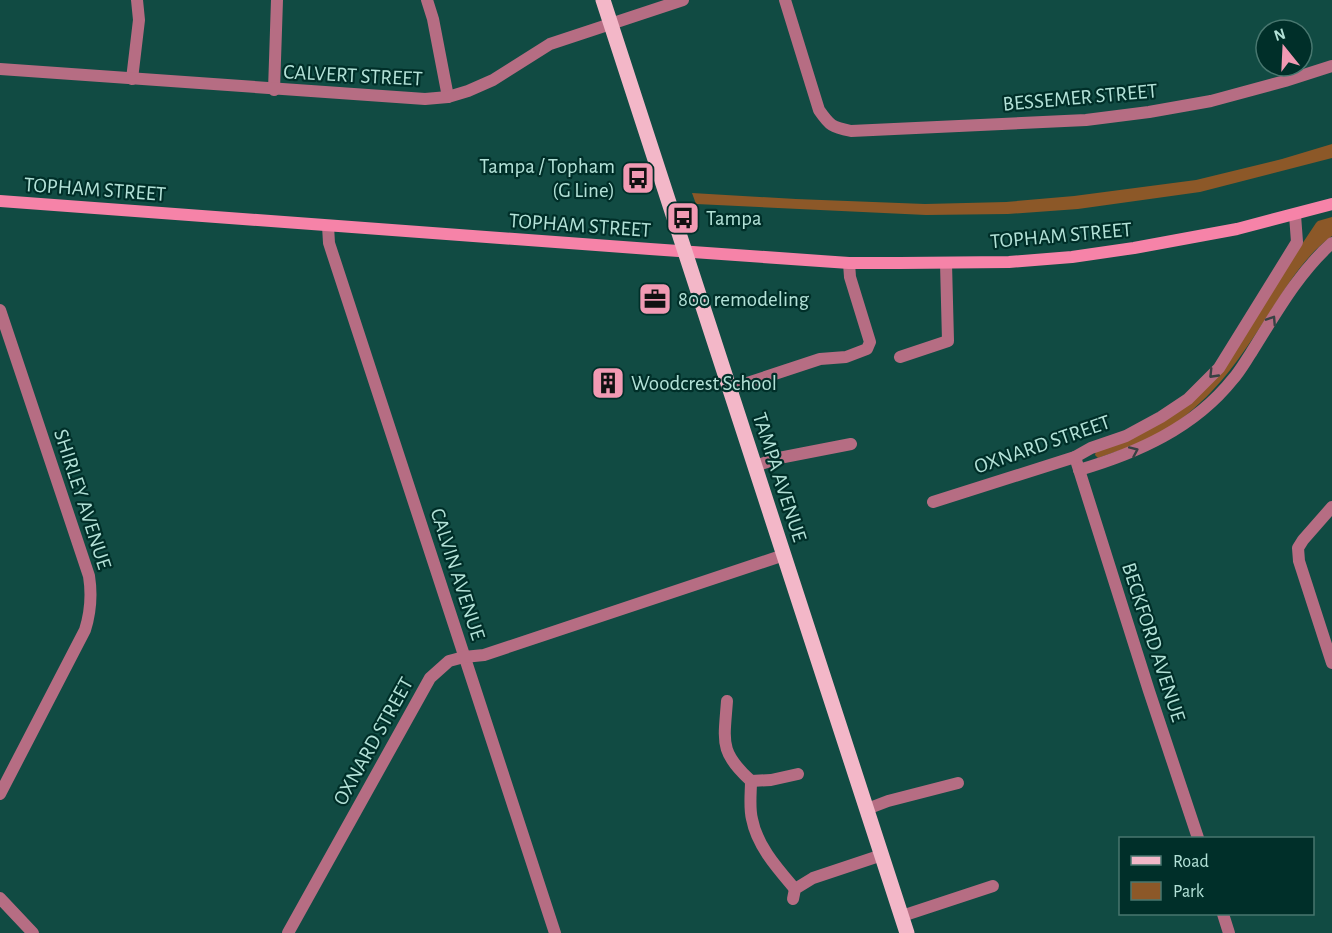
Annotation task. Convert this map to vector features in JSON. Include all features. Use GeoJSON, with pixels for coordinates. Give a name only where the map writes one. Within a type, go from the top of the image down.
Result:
{"type":"FeatureCollection","features":[{"type":"Feature","properties":{"kind":"main road","name":"TAMPA AVENUE"},"geometry":{"type":"LineString","coordinates":[[603,0],[907,933]]}},
{"type":"Feature","properties":{"kind":"main road","name":"TOPHAM STREET"},"geometry":{"type":"LineString","coordinates":[[0,201],[849,263],[1009,262],[1072,257],[1237,229],[1332,204]]}},
{"type":"Feature","properties":{"kind":"street"},"geometry":{"type":"LineString","coordinates":[[132,79],[139,20],[137,0]]}},
{"type":"Feature","properties":{"kind":"street"},"geometry":{"type":"LineString","coordinates":[[274,90],[277,0]]}},
{"type":"Feature","properties":{"kind":"street"},"geometry":{"type":"LineString","coordinates":[[427,0],[433,19],[448,97]]}},
{"type":"Feature","properties":{"kind":"street","name":"CALVERT STREET"},"geometry":{"type":"LineString","coordinates":[[0,69],[274,90],[425,99],[448,97],[493,80],[550,44],[683,0]]}},
{"type":"Feature","properties":{"kind":"street","name":"BESSEMER STREET"},"geometry":{"type":"LineString","coordinates":[[785,0],[819,110],[828,124],[851,131],[1086,120],[1149,112],[1211,101],[1332,66]]}},
{"type":"Feature","properties":{"kind":"street","name":"OXNARD STREET"},"geometry":{"type":"LineString","coordinates":[[933,501],[1075,457],[1091,448],[1126,436],[1188,399],[1219,368],[1297,242],[1295,215]]}},
{"type":"Feature","properties":{"kind":"street","name":"CALVIN AVENUE"},"geometry":{"type":"LineString","coordinates":[[327,226],[329,243],[555,933]]}},
{"type":"Feature","properties":{"kind":"street","name":"OXNARD STREET"},"geometry":{"type":"LineString","coordinates":[[1079,470],[1113,460],[1158,440],[1196,416],[1213,401],[1234,379],[1300,278],[1332,243]]}},
{"type":"Feature","properties":{"kind":"street"},"geometry":{"type":"LineString","coordinates":[[729,388],[820,359],[846,357],[867,349],[870,342],[850,277],[849,263]]}},
{"type":"Feature","properties":{"kind":"street"},"geometry":{"type":"LineString","coordinates":[[900,357],[948,341],[946,263]]}},
{"type":"Feature","properties":{"kind":"street","name":"SHIRLEY AVENUE"},"geometry":{"type":"LineString","coordinates":[[0,310],[89,576],[91,600],[85,630],[0,794]]}},
{"type":"Feature","properties":{"kind":"street"},"geometry":{"type":"LineString","coordinates":[[755,466],[779,458],[851,444]]}},
{"type":"Feature","properties":{"kind":"street","name":"BECKFORD AVENUE"},"geometry":{"type":"LineString","coordinates":[[1075,457],[1198,837]]}},
{"type":"Feature","properties":{"kind":"street"},"geometry":{"type":"LineString","coordinates":[[1332,507],[1298,548],[1299,561],[1332,663]]}},
{"type":"Feature","properties":{"kind":"street","name":"OXNARD STREET"},"geometry":{"type":"LineString","coordinates":[[288,933],[430,678],[449,661],[484,655],[784,555]]}},
{"type":"Feature","properties":{"kind":"street"},"geometry":{"type":"LineString","coordinates":[[727,701],[724,738],[729,757],[739,769],[752,781],[771,780],[798,774]]}},
{"type":"Feature","properties":{"kind":"street"},"geometry":{"type":"LineString","coordinates":[[752,781],[752,819],[758,838],[794,894],[813,878],[882,855]]}},
{"type":"Feature","properties":{"kind":"street"},"geometry":{"type":"LineString","coordinates":[[867,809],[888,801],[958,783]]}},
{"type":"Feature","properties":{"kind":"street"},"geometry":{"type":"LineString","coordinates":[[902,916],[993,886]]}},
{"type":"Feature","properties":{"kind":"street"},"geometry":{"type":"LineString","coordinates":[[0,898],[33,933]]}},
{"type":"Feature","properties":{"kind":"street"},"geometry":{"type":"LineString","coordinates":[[1223,915],[1229,933]]}},
{"type":"Feature","properties":{"kind":"green space"},"geometry":{"type":"Polygon","coordinates":[[[1332,144],[1332,158],[1200,192],[1078,209],[1008,214],[926,215],[696,204],[692,193],[925,204],[1006,202],[1074,196],[1196,180],[1332,144]]]}},
{"type":"Feature","properties":{"kind":"green space"},"geometry":{"type":"Polygon","coordinates":[[[1332,217],[1332,236],[1303,264],[1238,360],[1218,385],[1181,419],[1161,433],[1141,443],[1098,458],[1095,455],[1096,451],[1184,407],[1316,223],[1332,217]]]}},
{"type":"Feature","properties":{"kind":"place","name":"Tampa / Topham (G Line)"},"geometry":{"type":"Point","coordinates":[638,178]}},
{"type":"Feature","properties":{"kind":"place","name":"Tampa"},"geometry":{"type":"Point","coordinates":[683,218]}},
{"type":"Feature","properties":{"kind":"place","name":"800 remodeling"},"geometry":{"type":"Point","coordinates":[655,299]}},
{"type":"Feature","properties":{"kind":"place","name":"Woodcrest School"},"geometry":{"type":"Point","coordinates":[608,383]}}]}
